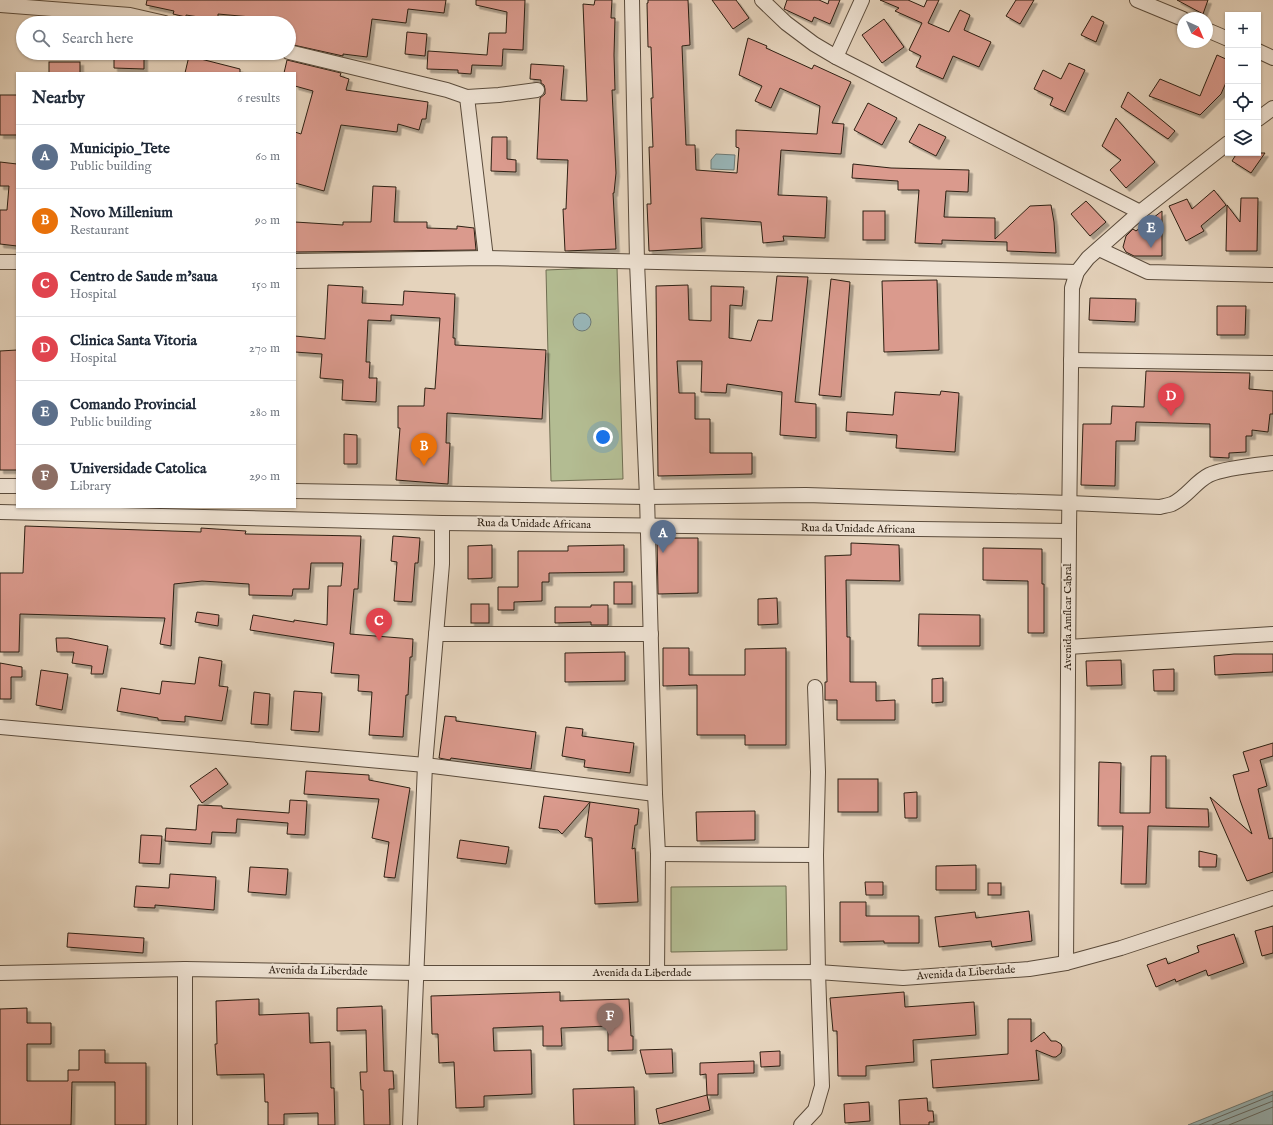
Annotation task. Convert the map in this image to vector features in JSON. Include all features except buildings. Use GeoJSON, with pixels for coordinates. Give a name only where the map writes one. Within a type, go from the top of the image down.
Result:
{"type":"FeatureCollection","features":[{"type":"Feature","properties":{"kind":"street"},"geometry":{"type":"LineString","coordinates":[[632,0],[637,262],[648,497],[655,794],[658,854],[656,974]]}},
{"type":"Feature","properties":{"kind":"street"},"geometry":{"type":"LineString","coordinates":[[762,0],[786,23],[814,44],[836,57],[1140,212]]}},
{"type":"Feature","properties":{"kind":"street"},"geometry":{"type":"LineString","coordinates":[[836,57],[862,0]]}},
{"type":"Feature","properties":{"kind":"street"},"geometry":{"type":"LineString","coordinates":[[1137,0],[1177,17]]}},
{"type":"Feature","properties":{"kind":"street"},"geometry":{"type":"LineString","coordinates":[[0,5],[100,6],[134,16]]}},
{"type":"Feature","properties":{"kind":"street"},"geometry":{"type":"LineString","coordinates":[[1213,32],[1225,37]]}},
{"type":"Feature","properties":{"kind":"street"},"geometry":{"type":"LineString","coordinates":[[1261,52],[1273,58]]}},
{"type":"Feature","properties":{"kind":"street"},"geometry":{"type":"LineString","coordinates":[[296,54],[447,90],[467,97],[537,90]]}},
{"type":"Feature","properties":{"kind":"street"},"geometry":{"type":"LineString","coordinates":[[467,97],[486,258]]}},
{"type":"Feature","properties":{"kind":"street"},"geometry":{"type":"LineString","coordinates":[[1261,117],[1273,108]]}},
{"type":"Feature","properties":{"kind":"street"},"geometry":{"type":"LineString","coordinates":[[296,261],[486,258],[1077,272],[1088,258],[1140,212],[1225,145]]}},
{"type":"Feature","properties":{"kind":"street"},"geometry":{"type":"LineString","coordinates":[[1099,249],[1148,272],[1273,276]]}},
{"type":"Feature","properties":{"kind":"street"},"geometry":{"type":"LineString","coordinates":[[0,262],[16,262]]}},
{"type":"Feature","properties":{"kind":"street","name":"Avenida Amílcar Cabral"},"geometry":{"type":"LineString","coordinates":[[1066,963],[1072,288],[1077,272]]}},
{"type":"Feature","properties":{"kind":"street"},"geometry":{"type":"LineString","coordinates":[[1071,360],[1273,363]]}},
{"type":"Feature","properties":{"kind":"street"},"geometry":{"type":"LineString","coordinates":[[296,491],[648,497],[806,495],[1160,507],[1172,504],[1182,498],[1210,475],[1219,472],[1273,463]]}},
{"type":"Feature","properties":{"kind":"street"},"geometry":{"type":"LineString","coordinates":[[0,486],[16,486]]}},
{"type":"Feature","properties":{"kind":"street","name":"Rua da Unidade Africana"},"geometry":{"type":"LineString","coordinates":[[0,512],[442,523],[1069,531]]}},
{"type":"Feature","properties":{"kind":"street"},"geometry":{"type":"LineString","coordinates":[[410,1125],[425,765],[442,564],[442,523]]}},
{"type":"Feature","properties":{"kind":"street"},"geometry":{"type":"LineString","coordinates":[[436,634],[651,634]]}},
{"type":"Feature","properties":{"kind":"street"},"geometry":{"type":"LineString","coordinates":[[1068,648],[1273,634]]}},
{"type":"Feature","properties":{"kind":"street"},"geometry":{"type":"LineString","coordinates":[[801,1125],[815,1110],[822,1086],[818,972],[816,855],[818,772],[815,687]]}},
{"type":"Feature","properties":{"kind":"street"},"geometry":{"type":"LineString","coordinates":[[0,727],[425,765],[655,794]]}},
{"type":"Feature","properties":{"kind":"street"},"geometry":{"type":"LineString","coordinates":[[658,854],[816,855]]}},
{"type":"Feature","properties":{"kind":"street","name":"Avenida da Liberdade"},"geometry":{"type":"LineString","coordinates":[[0,973],[186,969],[417,973],[656,974],[818,972],[903,978],[1029,969],[1066,963],[1121,948],[1273,898]]}},
{"type":"Feature","properties":{"kind":"street"},"geometry":{"type":"LineString","coordinates":[[185,1125],[186,969]]}},
{"type":"Feature","properties":{"kind":"green space"},"geometry":{"type":"Polygon","coordinates":[[[617,267],[623,479],[551,481],[546,270],[617,267]]]}},
{"type":"Feature","properties":{"kind":"green space"},"geometry":{"type":"Polygon","coordinates":[[[786,886],[787,950],[671,952],[671,887],[786,886]]]}},
{"type":"Feature","properties":{"kind":"water"},"geometry":{"type":"Polygon","coordinates":[[[716,154],[735,155],[734,170],[711,169],[711,160],[716,154]]]}},
{"type":"Feature","properties":{"kind":"water"},"geometry":{"type":"Polygon","coordinates":[[[582,313],[588,316],[591,322],[588,328],[582,331],[576,328],[573,322],[576,316],[582,313]]]}},
{"type":"Feature","properties":{"kind":"water"},"geometry":{"type":"Polygon","coordinates":[[[1273,1091],[1273,1125],[1188,1125],[1273,1091]]]}},
{"type":"Feature","properties":{"kind":"place","name":"Comando Provincial"},"geometry":{"type":"Point","coordinates":[1151,248]}},
{"type":"Feature","properties":{"kind":"place","name":"Clinica Santa Vitoria"},"geometry":{"type":"Point","coordinates":[1171,416]}},
{"type":"Feature","properties":{"kind":"place","name":"Novo Millenium"},"geometry":{"type":"Point","coordinates":[424,466]}},
{"type":"Feature","properties":{"kind":"place","name":"Municipio_Tete"},"geometry":{"type":"Point","coordinates":[663,553]}},
{"type":"Feature","properties":{"kind":"place","name":"Centro de Saude m'saua"},"geometry":{"type":"Point","coordinates":[379,641]}},
{"type":"Feature","properties":{"kind":"place","name":"Universidade Catolica"},"geometry":{"type":"Point","coordinates":[610,1036]}}]}
